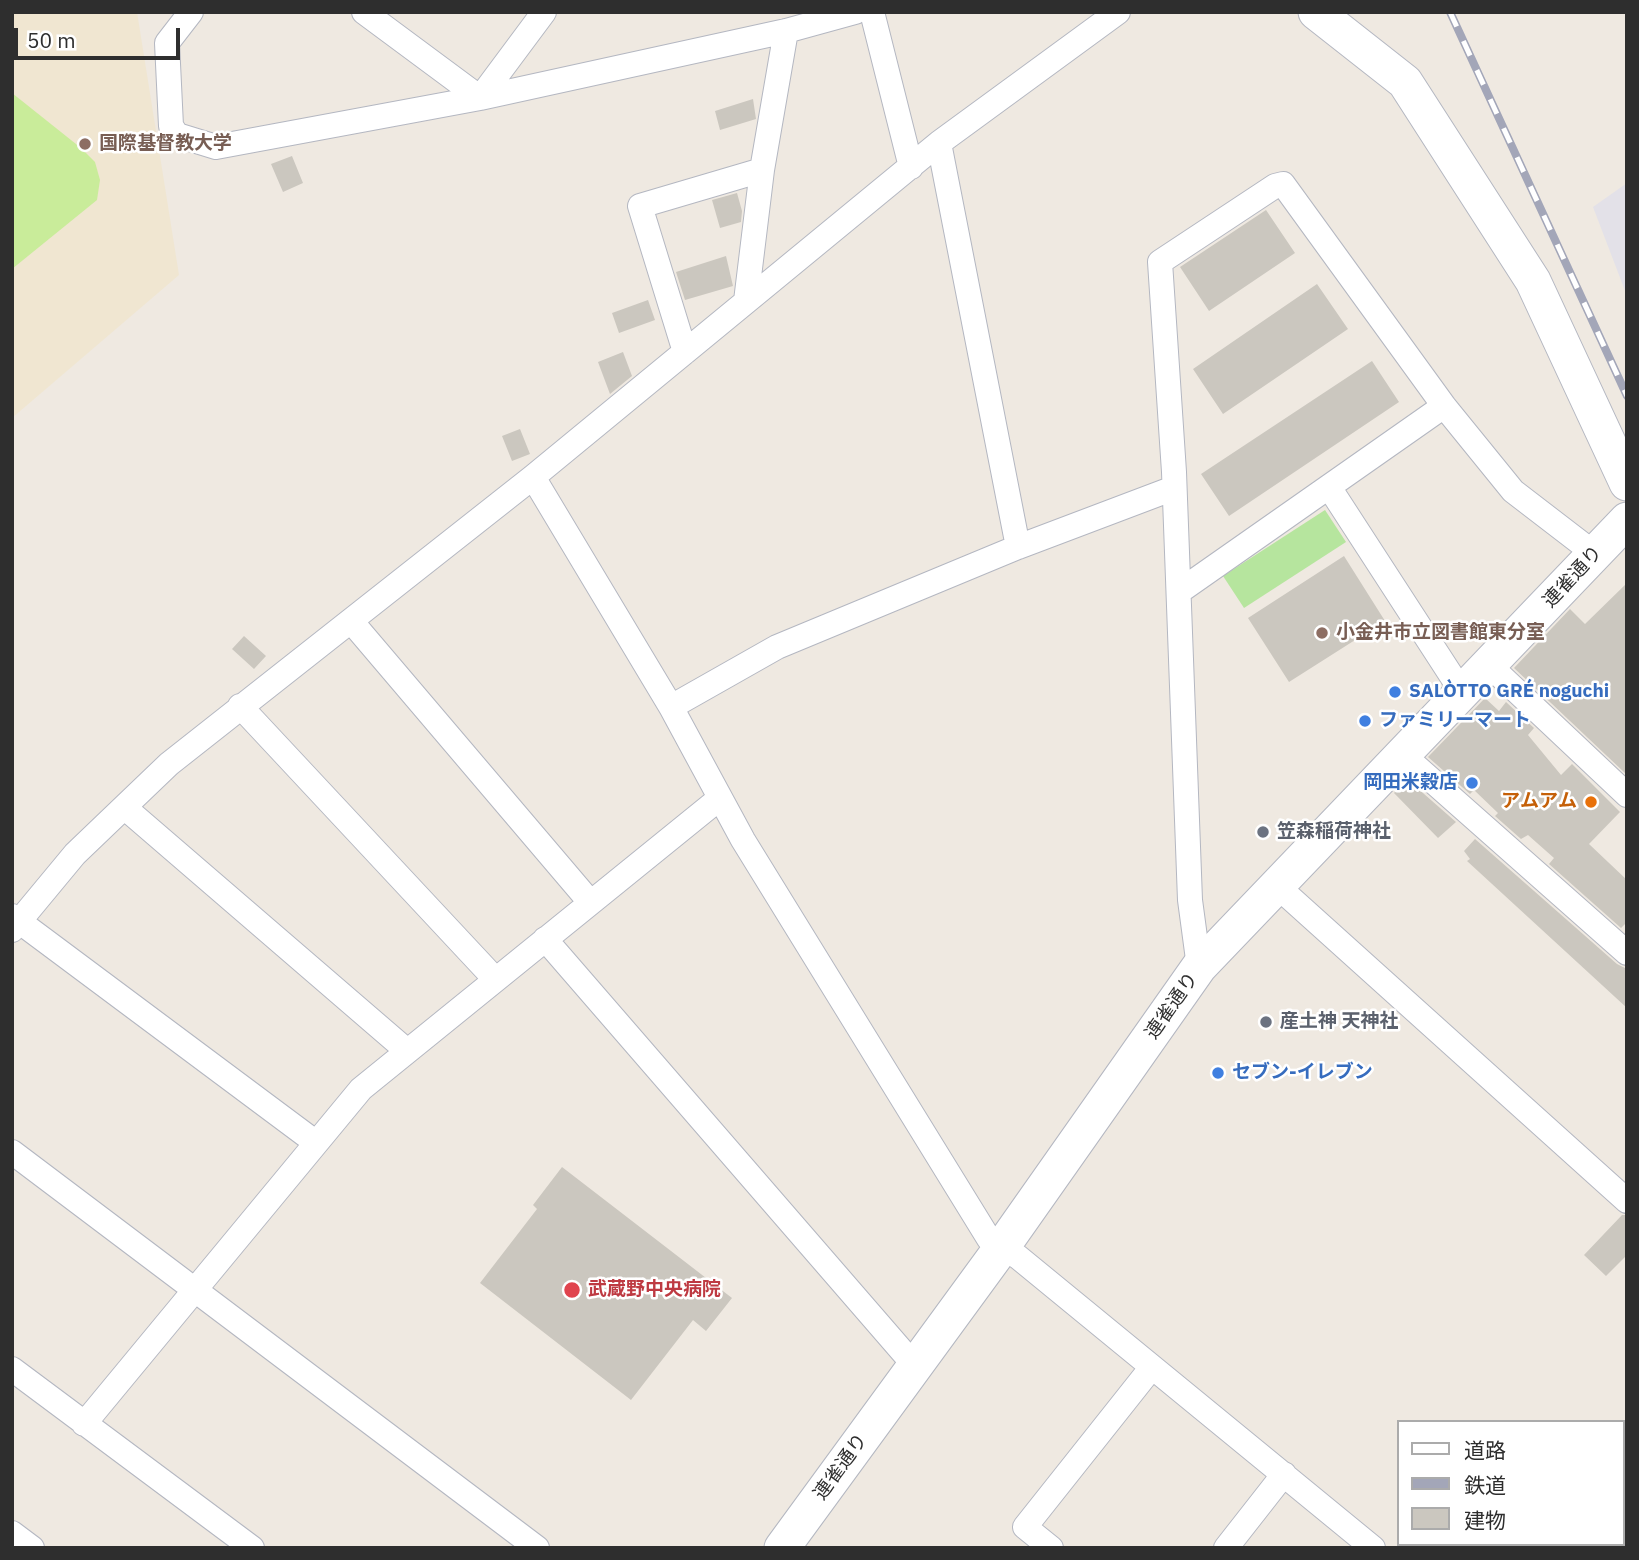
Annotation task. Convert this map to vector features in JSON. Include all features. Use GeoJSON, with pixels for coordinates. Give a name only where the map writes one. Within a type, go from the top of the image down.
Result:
{"type":"FeatureCollection","features":[{"type":"Feature","properties":{"kind":"main road"},"geometry":{"type":"LineString","coordinates":[[1316,12],[1347,27],[1405,82],[1533,281],[1627,482]]}},
{"type":"Feature","properties":{"kind":"main road","name":"連雀通り"},"geometry":{"type":"LineString","coordinates":[[782,1548],[1002,1247],[1199,967],[1627,520]]}},
{"type":"Feature","properties":{"kind":"street"},"geometry":{"type":"LineString","coordinates":[[191,12],[167,43],[171,126],[177,135],[216,147],[480,98],[786,31],[855,12]]}},
{"type":"Feature","properties":{"kind":"street"},"geometry":{"type":"LineString","coordinates":[[364,12],[480,98]]}},
{"type":"Feature","properties":{"kind":"street"},"geometry":{"type":"LineString","coordinates":[[480,98],[544,12]]}},
{"type":"Feature","properties":{"kind":"street"},"geometry":{"type":"LineString","coordinates":[[872,12],[911,167]]}},
{"type":"Feature","properties":{"kind":"street"},"geometry":{"type":"LineString","coordinates":[[316,1142],[15,923],[75,854],[169,764],[533,477],[939,144],[1118,12]]}},
{"type":"Feature","properties":{"kind":"street"},"geometry":{"type":"LineString","coordinates":[[746,301],[762,170],[786,31]]}},
{"type":"Feature","properties":{"kind":"street"},"geometry":{"type":"LineString","coordinates":[[939,144],[1018,547]]}},
{"type":"Feature","properties":{"kind":"street"},"geometry":{"type":"LineString","coordinates":[[685,352],[640,205],[762,170]]}},
{"type":"Feature","properties":{"kind":"street"},"geometry":{"type":"LineString","coordinates":[[1199,967],[1190,900],[1180,591],[1160,262],[1275,186],[1283,184],[1444,406],[1513,491],[1595,554]]}},
{"type":"Feature","properties":{"kind":"street"},"geometry":{"type":"LineString","coordinates":[[1180,591],[1444,406]]}},
{"type":"Feature","properties":{"kind":"street"},"geometry":{"type":"LineString","coordinates":[[533,477],[619,626],[671,707],[720,798],[974,1219],[989,1239],[1284,1474],[1366,1545]]}},
{"type":"Feature","properties":{"kind":"street"},"geometry":{"type":"LineString","coordinates":[[1329,487],[1462,692]]}},
{"type":"Feature","properties":{"kind":"street"},"geometry":{"type":"LineString","coordinates":[[671,707],[778,647],[1018,547],[1174,488]]}},
{"type":"Feature","properties":{"kind":"street"},"geometry":{"type":"LineString","coordinates":[[351,621],[590,902]]}},
{"type":"Feature","properties":{"kind":"street"},"geometry":{"type":"LineString","coordinates":[[1489,665],[1627,796]]}},
{"type":"Feature","properties":{"kind":"street"},"geometry":{"type":"LineString","coordinates":[[240,706],[495,979]]}},
{"type":"Feature","properties":{"kind":"street"},"geometry":{"type":"LineString","coordinates":[[1402,754],[1627,953]]}},
{"type":"Feature","properties":{"kind":"street"},"geometry":{"type":"LineString","coordinates":[[84,1424],[361,1089],[720,798]]}},
{"type":"Feature","properties":{"kind":"street"},"geometry":{"type":"LineString","coordinates":[[124,807],[406,1050]]}},
{"type":"Feature","properties":{"kind":"street"},"geometry":{"type":"LineString","coordinates":[[1276,885],[1627,1201]]}},
{"type":"Feature","properties":{"kind":"street"},"geometry":{"type":"LineString","coordinates":[[545,939],[915,1366]]}},
{"type":"Feature","properties":{"kind":"street"},"geometry":{"type":"LineString","coordinates":[[12,1152],[537,1548]]}},
{"type":"Feature","properties":{"kind":"street"},"geometry":{"type":"LineString","coordinates":[[1051,1548],[1025,1527],[1152,1367]]}},
{"type":"Feature","properties":{"kind":"street"},"geometry":{"type":"LineString","coordinates":[[12,1370],[252,1548]]}},
{"type":"Feature","properties":{"kind":"street"},"geometry":{"type":"LineString","coordinates":[[1226,1548],[1284,1474]]}},
{"type":"Feature","properties":{"kind":"street"},"geometry":{"type":"LineString","coordinates":[[12,1533],[32,1548]]}},
{"type":"Feature","properties":{"kind":"shaded area","name":"国際基督教大学"},"geometry":{"type":"Polygon","coordinates":[[[12,12],[137,12],[179,275],[12,418],[12,12]]]}},
{"type":"Feature","properties":{"kind":"shaded area"},"geometry":{"type":"Polygon","coordinates":[[[1627,183],[1627,296],[1593,207],[1627,183]]]}},
{"type":"Feature","properties":{"kind":"green space"},"geometry":{"type":"Polygon","coordinates":[[[12,93],[81,148],[95,162],[100,180],[97,200],[12,269],[12,93]]]}},
{"type":"Feature","properties":{"kind":"green space"},"geometry":{"type":"Polygon","coordinates":[[[1325,510],[1346,542],[1244,608],[1223,576],[1325,510]]]}},
{"type":"Feature","properties":{"kind":"building"},"geometry":{"type":"Polygon","coordinates":[[[753,99],[756,119],[720,130],[715,111],[753,99]]]}},
{"type":"Feature","properties":{"kind":"building"},"geometry":{"type":"Polygon","coordinates":[[[292,156],[303,183],[283,192],[271,164],[292,156]]]}},
{"type":"Feature","properties":{"kind":"building"},"geometry":{"type":"Polygon","coordinates":[[[737,193],[742,211],[741,222],[720,228],[712,200],[737,193]]]}},
{"type":"Feature","properties":{"kind":"building"},"geometry":{"type":"Polygon","coordinates":[[[1266,210],[1295,253],[1209,311],[1180,267],[1266,210]]]}},
{"type":"Feature","properties":{"kind":"building"},"geometry":{"type":"Polygon","coordinates":[[[726,256],[733,286],[685,300],[676,272],[726,256]]]}},
{"type":"Feature","properties":{"kind":"building"},"geometry":{"type":"Polygon","coordinates":[[[1317,284],[1348,329],[1223,414],[1193,369],[1317,284]]]}},
{"type":"Feature","properties":{"kind":"building"},"geometry":{"type":"Polygon","coordinates":[[[648,300],[655,320],[619,333],[612,313],[648,300]]]}},
{"type":"Feature","properties":{"kind":"building"},"geometry":{"type":"Polygon","coordinates":[[[623,352],[632,376],[610,394],[598,362],[623,352]]]}},
{"type":"Feature","properties":{"kind":"building"},"geometry":{"type":"Polygon","coordinates":[[[1372,361],[1399,402],[1229,516],[1201,474],[1372,361]]]}},
{"type":"Feature","properties":{"kind":"building"},"geometry":{"type":"Polygon","coordinates":[[[520,429],[530,454],[512,461],[502,436],[520,429]]]}},
{"type":"Feature","properties":{"kind":"building"},"geometry":{"type":"Polygon","coordinates":[[[1344,556],[1385,621],[1289,682],[1248,618],[1344,556]]]}},
{"type":"Feature","properties":{"kind":"building"},"geometry":{"type":"Polygon","coordinates":[[[1627,583],[1626,774],[1514,668],[1570,609],[1585,624],[1627,583]]]}},
{"type":"Feature","properties":{"kind":"building"},"geometry":{"type":"Polygon","coordinates":[[[244,636],[266,656],[254,669],[232,649],[244,636]]]}},
{"type":"Feature","properties":{"kind":"building"},"geometry":{"type":"Polygon","coordinates":[[[1485,698],[1499,711],[1506,702],[1534,728],[1528,735],[1561,775],[1572,764],[1620,812],[1589,844],[1627,880],[1627,922],[1621,928],[1549,864],[1554,858],[1528,835],[1521,839],[1495,816],[1498,813],[1474,790],[1470,794],[1428,757],[1485,698]]]}},
{"type":"Feature","properties":{"kind":"building"},"geometry":{"type":"Polygon","coordinates":[[[1407,779],[1456,822],[1438,838],[1394,793],[1407,779]]]}},
{"type":"Feature","properties":{"kind":"building"},"geometry":{"type":"Polygon","coordinates":[[[1475,839],[1617,964],[1627,969],[1627,1008],[1467,861],[1470,859],[1464,851],[1475,839]]]}},
{"type":"Feature","properties":{"kind":"building"},"geometry":{"type":"Polygon","coordinates":[[[562,1167],[732,1298],[706,1331],[693,1320],[631,1400],[480,1283],[537,1209],[533,1205],[562,1167]]]}},
{"type":"Feature","properties":{"kind":"building"},"geometry":{"type":"Polygon","coordinates":[[[1622,1215],[1627,1215],[1627,1255],[1606,1276],[1584,1255],[1622,1215]]]}},
{"type":"Feature","properties":{"kind":"railway"},"geometry":{"type":"LineString","coordinates":[[1450,12],[1627,396]]}},
{"type":"Feature","properties":{"kind":"place","name":"国際基督教大学"},"geometry":{"type":"Point","coordinates":[85,144]}},
{"type":"Feature","properties":{"kind":"place","name":"小金井市立図書館東分室"},"geometry":{"type":"Point","coordinates":[1322,633]}},
{"type":"Feature","properties":{"kind":"place","name":"SALÒTTO GRÉ noguchi"},"geometry":{"type":"Point","coordinates":[1395,692]}},
{"type":"Feature","properties":{"kind":"place","name":"ファミリーマート"},"geometry":{"type":"Point","coordinates":[1365,721]}},
{"type":"Feature","properties":{"kind":"place","name":"岡田米穀店"},"geometry":{"type":"Point","coordinates":[1472,783]}},
{"type":"Feature","properties":{"kind":"place","name":"アムアム"},"geometry":{"type":"Point","coordinates":[1591,802]}},
{"type":"Feature","properties":{"kind":"place","name":"笠森稲荷神社"},"geometry":{"type":"Point","coordinates":[1263,832]}},
{"type":"Feature","properties":{"kind":"place","name":"産土神 天神社"},"geometry":{"type":"Point","coordinates":[1266,1022]}},
{"type":"Feature","properties":{"kind":"place","name":"セブン-イレブン"},"geometry":{"type":"Point","coordinates":[1218,1073]}},
{"type":"Feature","properties":{"kind":"place","name":"武蔵野中央病院"},"geometry":{"type":"Point","coordinates":[572,1290]}}]}
